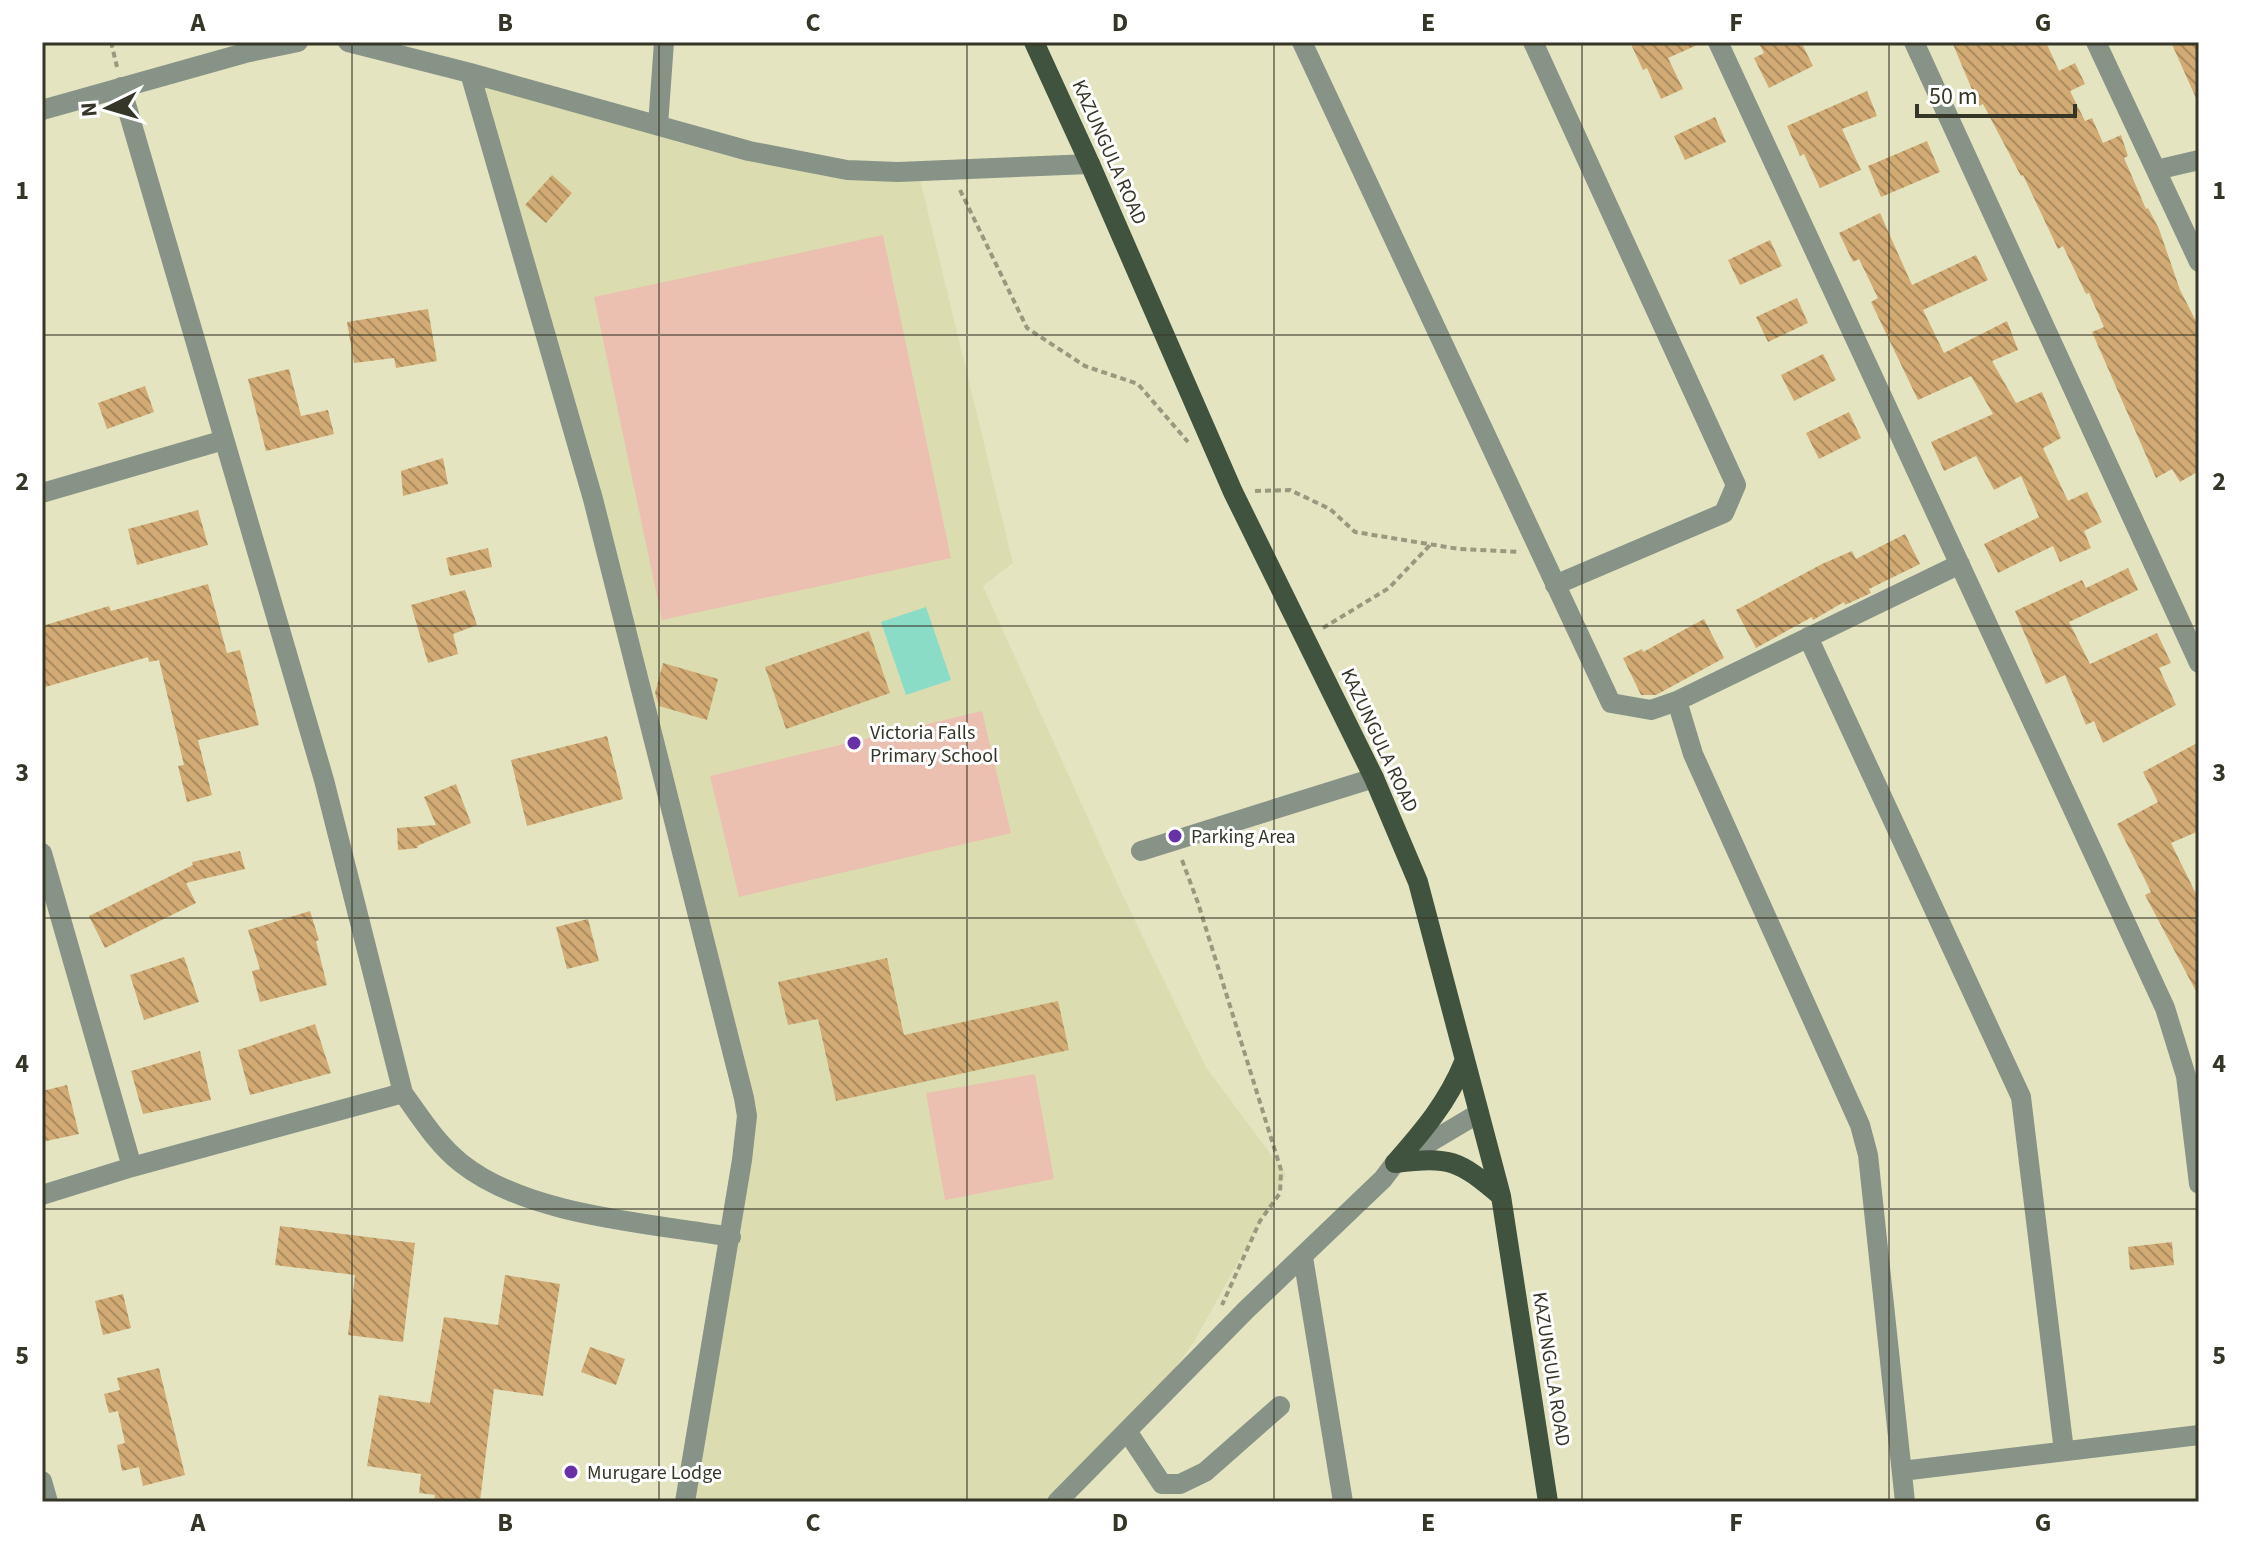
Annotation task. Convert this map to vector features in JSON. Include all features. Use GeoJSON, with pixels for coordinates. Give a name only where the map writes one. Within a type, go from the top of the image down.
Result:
{"type":"FeatureCollection","features":[{"type":"Feature","properties":{"kind":"main road","name":"KAZUNGULA ROAD"},"geometry":{"type":"LineString","coordinates":[[1034,42],[1233,492],[1374,778],[1418,882],[1501,1196],[1548,1502]]}},
{"type":"Feature","properties":{"kind":"main road"},"geometry":{"type":"LineString","coordinates":[[1395,1163],[1434,1119],[1453,1090],[1464,1062]]}},
{"type":"Feature","properties":{"kind":"main road"},"geometry":{"type":"LineString","coordinates":[[1395,1163],[1433,1159],[1448,1161],[1475,1174],[1501,1196]]}},
{"type":"Feature","properties":{"kind":"street"},"geometry":{"type":"LineString","coordinates":[[348,42],[749,151],[847,170],[898,172],[1090,164]]}},
{"type":"Feature","properties":{"kind":"street"},"geometry":{"type":"LineString","coordinates":[[658,125],[664,42]]}},
{"type":"Feature","properties":{"kind":"street"},"geometry":{"type":"LineString","coordinates":[[1302,42],[1611,703],[1651,710],[1677,701],[1960,564]]}},
{"type":"Feature","properties":{"kind":"street"},"geometry":{"type":"LineString","coordinates":[[1533,42],[1736,485],[1724,513],[1555,585]]}},
{"type":"Feature","properties":{"kind":"street"},"geometry":{"type":"LineString","coordinates":[[1718,42],[2165,1008],[2186,1076],[2199,1184]]}},
{"type":"Feature","properties":{"kind":"street"},"geometry":{"type":"LineString","coordinates":[[1914,42],[2199,663]]}},
{"type":"Feature","properties":{"kind":"street"},"geometry":{"type":"LineString","coordinates":[[2096,42],[2199,262]]}},
{"type":"Feature","properties":{"kind":"street"},"geometry":{"type":"LineString","coordinates":[[42,110],[288,43]]}},
{"type":"Feature","properties":{"kind":"street"},"geometry":{"type":"LineString","coordinates":[[470,73],[593,499],[744,1098],[745,1136],[731,1237],[685,1502]]}},
{"type":"Feature","properties":{"kind":"street"},"geometry":{"type":"LineString","coordinates":[[121,87],[324,780],[403,1093],[435,1139],[463,1165],[509,1193],[563,1209],[731,1237]]}},
{"type":"Feature","properties":{"kind":"street"},"geometry":{"type":"LineString","coordinates":[[2156,170],[2199,160]]}},
{"type":"Feature","properties":{"kind":"street"},"geometry":{"type":"LineString","coordinates":[[42,493],[224,440]]}},
{"type":"Feature","properties":{"kind":"street"},"geometry":{"type":"LineString","coordinates":[[1808,637],[2021,1097],[2064,1451]]}},
{"type":"Feature","properties":{"kind":"street"},"geometry":{"type":"LineString","coordinates":[[1677,701],[1693,754],[1860,1125],[1868,1155],[1905,1502]]}},
{"type":"Feature","properties":{"kind":"street"},"geometry":{"type":"LineString","coordinates":[[1141,851],[1374,778]]}},
{"type":"Feature","properties":{"kind":"street"},"geometry":{"type":"LineString","coordinates":[[42,853],[132,1167]]}},
{"type":"Feature","properties":{"kind":"street"},"geometry":{"type":"LineString","coordinates":[[42,1195],[132,1167],[403,1093]]}},
{"type":"Feature","properties":{"kind":"street"},"geometry":{"type":"LineString","coordinates":[[1057,1502],[1395,1163],[1479,1113]]}},
{"type":"Feature","properties":{"kind":"street"},"geometry":{"type":"LineString","coordinates":[[1303,1257],[1343,1502]]}},
{"type":"Feature","properties":{"kind":"street"},"geometry":{"type":"LineString","coordinates":[[1127,1431],[1162,1484],[1180,1484],[1205,1472],[1280,1406]]}},
{"type":"Feature","properties":{"kind":"street"},"geometry":{"type":"LineString","coordinates":[[1902,1471],[2199,1435]]}},
{"type":"Feature","properties":{"kind":"street"},"geometry":{"type":"LineString","coordinates":[[42,1481],[48,1502]]}},
{"type":"Feature","properties":{"kind":"path"},"geometry":{"type":"LineString","coordinates":[[111,42],[121,87]]}},
{"type":"Feature","properties":{"kind":"path"},"geometry":{"type":"LineString","coordinates":[[951,170],[1027,328],[1085,366],[1138,384],[1194,448]]}},
{"type":"Feature","properties":{"kind":"path"},"geometry":{"type":"LineString","coordinates":[[1233,492],[1290,490],[1330,509],[1355,532],[1459,549],[1541,554]]}},
{"type":"Feature","properties":{"kind":"path"},"geometry":{"type":"LineString","coordinates":[[1305,639],[1389,588],[1431,544]]}},
{"type":"Feature","properties":{"kind":"path"},"geometry":{"type":"LineString","coordinates":[[1174,841],[1198,903],[1281,1170],[1280,1193],[1260,1221],[1219,1313]]}},
{"type":"Feature","properties":{"kind":"shaded area","name":"Victoria Falls Primary School"},"geometry":{"type":"Polygon","coordinates":[[[470,73],[749,151],[918,171],[1013,563],[983,586],[1125,900],[1206,1067],[1286,1175],[1195,1340],[1155,1398],[1065,1502],[685,1502],[747,1116],[470,73]]]}},
{"type":"Feature","properties":{"kind":"shaded area"},"geometry":{"type":"Polygon","coordinates":[[[883,235],[951,558],[662,620],[594,297],[883,235]]]}},
{"type":"Feature","properties":{"kind":"shaded area"},"geometry":{"type":"Polygon","coordinates":[[[982,711],[1011,833],[739,897],[710,776],[982,711]]]}},
{"type":"Feature","properties":{"kind":"shaded area"},"geometry":{"type":"Polygon","coordinates":[[[1035,1074],[1054,1179],[945,1200],[926,1093],[1035,1074]]]}},
{"type":"Feature","properties":{"kind":"water"},"geometry":{"type":"Polygon","coordinates":[[[926,607],[951,680],[906,695],[881,622],[926,607]]]}},
{"type":"Feature","properties":{"kind":"building"},"geometry":{"type":"Polygon","coordinates":[[[1630,42],[1704,42],[1668,58],[1683,89],[1661,99],[1647,68],[1643,70],[1630,42]]]}},
{"type":"Feature","properties":{"kind":"building"},"geometry":{"type":"Polygon","coordinates":[[[1758,42],[1801,42],[1813,66],[1769,88],[1754,58],[1764,53],[1758,42]]]}},
{"type":"Feature","properties":{"kind":"building"},"geometry":{"type":"Polygon","coordinates":[[[1952,42],[2046,42],[2059,71],[2075,63],[2085,84],[2070,91],[2085,121],[2092,118],[2103,143],[2121,135],[2128,156],[2124,158],[2146,209],[2159,229],[2180,290],[2199,327],[2199,471],[2180,482],[2172,469],[2156,478],[2092,332],[2104,327],[2089,293],[2086,294],[2063,246],[2058,249],[2023,175],[1983,104],[1979,106],[1952,42]]]}},
{"type":"Feature","properties":{"kind":"building"},"geometry":{"type":"Polygon","coordinates":[[[2171,42],[2199,42],[2199,105],[2171,42]]]}},
{"type":"Feature","properties":{"kind":"building"},"geometry":{"type":"Polygon","coordinates":[[[1867,91],[1877,116],[1842,129],[1861,170],[1820,188],[1804,154],[1800,156],[1787,126],[1867,91]]]}},
{"type":"Feature","properties":{"kind":"building"},"geometry":{"type":"Polygon","coordinates":[[[1715,117],[1726,142],[1685,160],[1674,136],[1715,117]]]}},
{"type":"Feature","properties":{"kind":"building"},"geometry":{"type":"Polygon","coordinates":[[[1927,141],[1940,172],[1881,197],[1868,166],[1927,141]]]}},
{"type":"Feature","properties":{"kind":"building"},"geometry":{"type":"Polygon","coordinates":[[[552,175],[572,193],[546,223],[525,205],[552,175]]]}},
{"type":"Feature","properties":{"kind":"building"},"geometry":{"type":"Polygon","coordinates":[[[1880,213],[1912,285],[1976,255],[1988,280],[1923,310],[1944,353],[2007,321],[2018,350],[1992,361],[2016,403],[2042,392],[2061,438],[2043,448],[2068,501],[2087,492],[2102,522],[2084,531],[2091,548],[2060,562],[2053,546],[1998,573],[1984,544],[2039,517],[2021,476],[1994,490],[1976,456],[1944,471],[1931,442],[1993,414],[1971,376],[1918,400],[1871,302],[1878,298],[1859,259],[1853,262],[1839,233],[1880,213]]]}},
{"type":"Feature","properties":{"kind":"building"},"geometry":{"type":"Polygon","coordinates":[[[1770,240],[1782,266],[1740,285],[1728,260],[1770,240]]]}},
{"type":"Feature","properties":{"kind":"building"},"geometry":{"type":"Polygon","coordinates":[[[1797,298],[1808,323],[1768,342],[1756,317],[1797,298]]]}},
{"type":"Feature","properties":{"kind":"building"},"geometry":{"type":"Polygon","coordinates":[[[428,309],[437,361],[396,368],[394,358],[354,363],[347,322],[428,309]]]}},
{"type":"Feature","properties":{"kind":"building"},"geometry":{"type":"Polygon","coordinates":[[[1823,354],[1836,380],[1794,401],[1781,375],[1823,354]]]}},
{"type":"Feature","properties":{"kind":"building"},"geometry":{"type":"Polygon","coordinates":[[[289,369],[301,416],[328,410],[334,434],[266,451],[248,379],[289,369]]]}},
{"type":"Feature","properties":{"kind":"building"},"geometry":{"type":"Polygon","coordinates":[[[145,386],[154,412],[107,429],[98,403],[145,386]]]}},
{"type":"Feature","properties":{"kind":"building"},"geometry":{"type":"Polygon","coordinates":[[[1849,412],[1861,438],[1819,459],[1806,433],[1849,412]]]}},
{"type":"Feature","properties":{"kind":"building"},"geometry":{"type":"Polygon","coordinates":[[[443,458],[448,484],[403,496],[401,471],[443,458]]]}},
{"type":"Feature","properties":{"kind":"building"},"geometry":{"type":"Polygon","coordinates":[[[198,510],[208,545],[137,565],[128,529],[198,510]]]}},
{"type":"Feature","properties":{"kind":"building"},"geometry":{"type":"Polygon","coordinates":[[[1905,534],[1920,564],[1869,589],[1871,593],[1845,605],[1844,602],[1813,620],[1812,617],[1756,648],[1736,610],[1822,564],[1852,551],[1856,559],[1905,534]]]}},
{"type":"Feature","properties":{"kind":"building"},"geometry":{"type":"Polygon","coordinates":[[[488,548],[492,567],[450,576],[446,558],[488,548]]]}},
{"type":"Feature","properties":{"kind":"building"},"geometry":{"type":"Polygon","coordinates":[[[2128,568],[2138,590],[2069,622],[2090,664],[2157,633],[2171,663],[2159,668],[2176,705],[2103,743],[2094,721],[2086,725],[2065,675],[2046,684],[2015,611],[2082,580],[2086,588],[2128,568]]]}},
{"type":"Feature","properties":{"kind":"building"},"geometry":{"type":"Polygon","coordinates":[[[208,584],[227,653],[240,650],[259,725],[198,740],[212,795],[187,802],[178,766],[184,765],[159,660],[149,662],[148,657],[42,688],[42,626],[109,606],[111,611],[208,584]]]}},
{"type":"Feature","properties":{"kind":"building"},"geometry":{"type":"Polygon","coordinates":[[[465,590],[477,625],[453,634],[458,654],[428,663],[411,605],[465,590]]]}},
{"type":"Feature","properties":{"kind":"building"},"geometry":{"type":"Polygon","coordinates":[[[1704,619],[1724,658],[1656,695],[1641,695],[1623,658],[1642,649],[1643,652],[1704,619]]]}},
{"type":"Feature","properties":{"kind":"building"},"geometry":{"type":"Polygon","coordinates":[[[869,631],[890,693],[786,729],[765,667],[869,631]]]}},
{"type":"Feature","properties":{"kind":"building"},"geometry":{"type":"Polygon","coordinates":[[[663,663],[718,679],[707,720],[659,706],[655,693],[663,663]]]}},
{"type":"Feature","properties":{"kind":"building"},"geometry":{"type":"Polygon","coordinates":[[[607,736],[623,799],[527,826],[511,760],[607,736]]]}},
{"type":"Feature","properties":{"kind":"building"},"geometry":{"type":"Polygon","coordinates":[[[2199,742],[2199,831],[2171,843],[2199,900],[2199,997],[2145,895],[2151,892],[2117,824],[2158,802],[2143,772],[2199,742]]]}},
{"type":"Feature","properties":{"kind":"building"},"geometry":{"type":"Polygon","coordinates":[[[456,784],[471,823],[418,848],[398,850],[397,828],[436,825],[424,797],[456,784]]]}},
{"type":"Feature","properties":{"kind":"building"},"geometry":{"type":"Polygon","coordinates":[[[240,851],[245,869],[186,883],[196,903],[105,948],[89,916],[193,865],[192,862],[240,851]]]}},
{"type":"Feature","properties":{"kind":"building"},"geometry":{"type":"Polygon","coordinates":[[[310,911],[327,985],[260,1002],[252,971],[260,969],[248,930],[310,911]]]}},
{"type":"Feature","properties":{"kind":"building"},"geometry":{"type":"Polygon","coordinates":[[[588,919],[599,961],[567,969],[556,927],[588,919]]]}},
{"type":"Feature","properties":{"kind":"building"},"geometry":{"type":"Polygon","coordinates":[[[184,957],[199,1002],[144,1020],[130,975],[184,957]]]}},
{"type":"Feature","properties":{"kind":"building"},"geometry":{"type":"Polygon","coordinates":[[[887,958],[904,1035],[1058,1001],[1069,1050],[836,1101],[818,1019],[788,1025],[778,982],[887,958]]]}},
{"type":"Feature","properties":{"kind":"building"},"geometry":{"type":"Polygon","coordinates":[[[315,1024],[331,1073],[250,1095],[238,1050],[315,1024]]]}},
{"type":"Feature","properties":{"kind":"building"},"geometry":{"type":"Polygon","coordinates":[[[200,1051],[211,1100],[143,1114],[131,1071],[200,1051]]]}},
{"type":"Feature","properties":{"kind":"building"},"geometry":{"type":"Polygon","coordinates":[[[67,1085],[79,1134],[42,1142],[42,1091],[67,1085]]]}},
{"type":"Feature","properties":{"kind":"building"},"geometry":{"type":"Polygon","coordinates":[[[280,1226],[415,1243],[403,1342],[348,1335],[355,1275],[275,1265],[280,1226]]]}},
{"type":"Feature","properties":{"kind":"building"},"geometry":{"type":"Polygon","coordinates":[[[2172,1242],[2174,1265],[2130,1270],[2128,1247],[2172,1242]]]}},
{"type":"Feature","properties":{"kind":"building"},"geometry":{"type":"Polygon","coordinates":[[[505,1275],[560,1284],[543,1396],[494,1389],[480,1501],[434,1502],[435,1495],[419,1493],[421,1474],[367,1466],[379,1395],[430,1403],[444,1317],[498,1325],[505,1275]]]}},
{"type":"Feature","properties":{"kind":"building"},"geometry":{"type":"Polygon","coordinates":[[[123,1294],[131,1328],[103,1335],[95,1301],[123,1294]]]}},
{"type":"Feature","properties":{"kind":"building"},"geometry":{"type":"Polygon","coordinates":[[[590,1347],[625,1359],[616,1385],[581,1372],[590,1347]]]}},
{"type":"Feature","properties":{"kind":"building"},"geometry":{"type":"Polygon","coordinates":[[[159,1368],[185,1475],[143,1486],[139,1467],[122,1471],[117,1445],[125,1443],[118,1411],[109,1413],[104,1394],[120,1390],[117,1378],[159,1368]]]}},
{"type":"Feature","properties":{"kind":"place","name":"Victoria Falls Primary School"},"geometry":{"type":"Point","coordinates":[854,743]}},
{"type":"Feature","properties":{"kind":"place","name":"Parking Area"},"geometry":{"type":"Point","coordinates":[1175,836]}},
{"type":"Feature","properties":{"kind":"place","name":"Murugare Lodge"},"geometry":{"type":"Point","coordinates":[571,1472]}}]}
